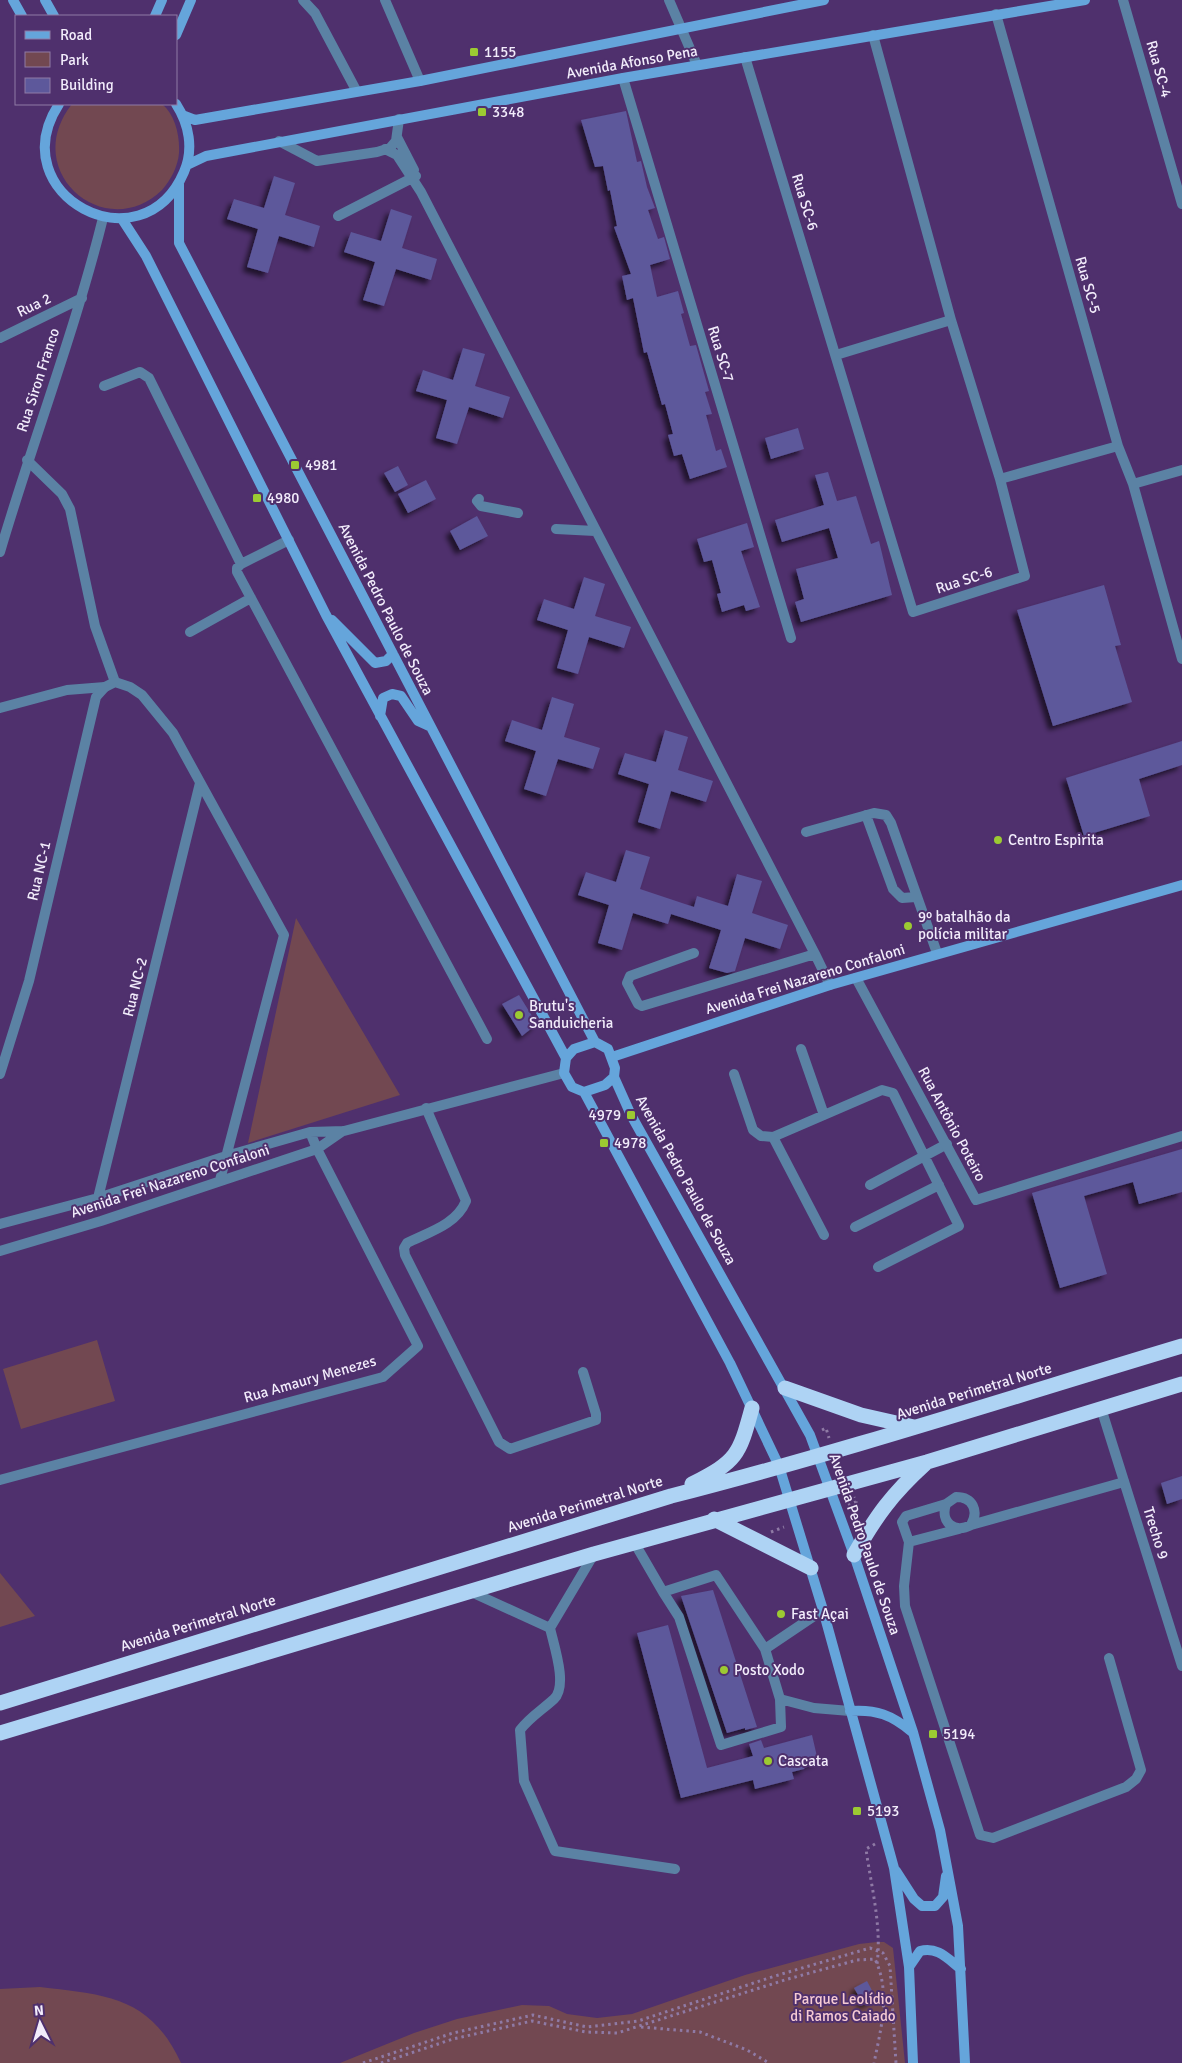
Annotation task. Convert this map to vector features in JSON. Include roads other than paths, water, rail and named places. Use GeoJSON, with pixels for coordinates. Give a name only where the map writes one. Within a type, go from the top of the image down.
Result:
{"type":"FeatureCollection","features":[{"type":"Feature","properties":{"kind":"highway","name":"Avenida Perimetral Norte"},"geometry":{"type":"LineString","coordinates":[[0,1703],[671,1496],[916,1427],[1182,1346]]}},
{"type":"Feature","properties":{"kind":"highway"},"geometry":{"type":"LineString","coordinates":[[0,1733],[634,1542],[789,1498],[927,1462],[1182,1384]]}},
{"type":"Feature","properties":{"kind":"highway"},"geometry":{"type":"LineString","coordinates":[[784,1388],[861,1415],[916,1427]]}},
{"type":"Feature","properties":{"kind":"highway"},"geometry":{"type":"LineString","coordinates":[[671,1496],[721,1469],[733,1457],[742,1445],[752,1408]]}},
{"type":"Feature","properties":{"kind":"highway"},"geometry":{"type":"LineString","coordinates":[[854,1555],[874,1518],[891,1497],[927,1462]]}},
{"type":"Feature","properties":{"kind":"highway"},"geometry":{"type":"LineString","coordinates":[[714,1519],[811,1568]]}},
{"type":"Feature","properties":{"kind":"main road"},"geometry":{"type":"LineString","coordinates":[[13,0],[21,15]]}},
{"type":"Feature","properties":{"kind":"main road"},"geometry":{"type":"LineString","coordinates":[[45,0],[53,15]]}},
{"type":"Feature","properties":{"kind":"main road"},"geometry":{"type":"LineString","coordinates":[[155,15],[162,0]]}},
{"type":"Feature","properties":{"kind":"main road"},"geometry":{"type":"LineString","coordinates":[[178,30],[191,0]]}},
{"type":"Feature","properties":{"kind":"main road","name":"Avenida Afonso Pena"},"geometry":{"type":"LineString","coordinates":[[182,115],[195,120],[356,90],[420,81],[824,0]]}},
{"type":"Feature","properties":{"kind":"main road","name":"Avenida Afonso Pena"},"geometry":{"type":"LineString","coordinates":[[187,165],[206,156],[399,119],[697,65],[1085,0]]}},
{"type":"Feature","properties":{"kind":"main road"},"geometry":{"type":"LineString","coordinates":[[58,105],[50,117],[44,138],[45,159],[52,180],[64,198],[76,206],[102,218],[122,219],[139,216],[155,208],[168,198],[179,184],[187,165],[190,148],[188,132],[177,105]]}},
{"type":"Feature","properties":{"kind":"main road","name":"Avenida Pedro Paulo de Souza"},"geometry":{"type":"LineString","coordinates":[[179,184],[179,243],[595,1042]]}},
{"type":"Feature","properties":{"kind":"main road"},"geometry":{"type":"LineString","coordinates":[[122,219],[146,256],[326,614],[566,1058]]}},
{"type":"Feature","properties":{"kind":"main road"},"geometry":{"type":"LineString","coordinates":[[326,614],[375,663],[386,661],[394,654]]}},
{"type":"Feature","properties":{"kind":"main road"},"geometry":{"type":"LineString","coordinates":[[380,716],[383,698],[392,694],[401,696],[418,721],[429,726]]}},
{"type":"Feature","properties":{"kind":"main road","name":"Avenida Frei Nazareno Confaloni"},"geometry":{"type":"LineString","coordinates":[[612,1057],[830,985],[937,953],[1182,885]]}},
{"type":"Feature","properties":{"kind":"main road"},"geometry":{"type":"LineString","coordinates":[[584,1092],[605,1085],[614,1077],[615,1068],[608,1049],[595,1042],[574,1049],[566,1058],[564,1074],[572,1087],[584,1092],[752,1408],[779,1466],[811,1568],[894,1868],[909,1968],[913,2063]]}},
{"type":"Feature","properties":{"kind":"main road","name":"Avenida Pedro Paulo de Souza"},"geometry":{"type":"LineString","coordinates":[[614,1077],[631,1115],[784,1388],[818,1455],[830,1487],[913,1732],[948,1867],[958,1926],[965,2063]]}},
{"type":"Feature","properties":{"kind":"main road"},"geometry":{"type":"LineString","coordinates":[[850,1711],[868,1709],[884,1713],[898,1719],[913,1732]]}},
{"type":"Feature","properties":{"kind":"main road"},"geometry":{"type":"LineString","coordinates":[[894,1868],[914,1899],[922,1906],[935,1906],[943,1897],[948,1867]]}},
{"type":"Feature","properties":{"kind":"main road"},"geometry":{"type":"LineString","coordinates":[[909,1968],[920,1950],[928,1948],[943,1955],[961,1969]]}},
{"type":"Feature","properties":{"kind":"street"},"geometry":{"type":"LineString","coordinates":[[303,0],[315,13],[356,90]]}},
{"type":"Feature","properties":{"kind":"street"},"geometry":{"type":"LineString","coordinates":[[386,0],[420,81]]}},
{"type":"Feature","properties":{"kind":"street"},"geometry":{"type":"LineString","coordinates":[[669,0],[697,65]]}},
{"type":"Feature","properties":{"kind":"street","name":"Rua SC-4"},"geometry":{"type":"LineString","coordinates":[[1123,0],[1182,204]]}},
{"type":"Feature","properties":{"kind":"street","name":"Rua SC-5"},"geometry":{"type":"LineString","coordinates":[[996,14],[1118,446],[1133,484],[1182,660]]}},
{"type":"Feature","properties":{"kind":"street","name":"Rua SC-6"},"geometry":{"type":"LineString","coordinates":[[745,57],[913,612],[1025,576],[1000,479],[951,320],[873,35]]}},
{"type":"Feature","properties":{"kind":"street","name":"Rua SC-7"},"geometry":{"type":"LineString","coordinates":[[623,78],[790,638]]}},
{"type":"Feature","properties":{"kind":"street"},"geometry":{"type":"LineString","coordinates":[[399,119],[398,137],[414,177],[542,422],[595,531],[666,662],[830,985]]}},
{"type":"Feature","properties":{"kind":"street"},"geometry":{"type":"LineString","coordinates":[[280,141],[317,161],[390,148],[398,137]]}},
{"type":"Feature","properties":{"kind":"street"},"geometry":{"type":"LineString","coordinates":[[385,149],[398,155],[414,177]]}},
{"type":"Feature","properties":{"kind":"street"},"geometry":{"type":"LineString","coordinates":[[338,216],[414,177]]}},
{"type":"Feature","properties":{"kind":"street","name":"Rua Siron Franco"},"geometry":{"type":"LineString","coordinates":[[0,552],[27,460],[82,298],[102,218]]}},
{"type":"Feature","properties":{"kind":"street","name":"Rua 2"},"geometry":{"type":"LineString","coordinates":[[0,338],[82,298]]}},
{"type":"Feature","properties":{"kind":"street"},"geometry":{"type":"LineString","coordinates":[[836,356],[951,320]]}},
{"type":"Feature","properties":{"kind":"street"},"geometry":{"type":"LineString","coordinates":[[104,386],[140,372],[149,378],[241,564]]}},
{"type":"Feature","properties":{"kind":"street"},"geometry":{"type":"LineString","coordinates":[[1000,479],[1118,446]]}},
{"type":"Feature","properties":{"kind":"street"},"geometry":{"type":"LineString","coordinates":[[27,460],[62,494],[70,509],[95,626],[115,682]]}},
{"type":"Feature","properties":{"kind":"street"},"geometry":{"type":"LineString","coordinates":[[1133,484],[1182,470]]}},
{"type":"Feature","properties":{"kind":"street"},"geometry":{"type":"LineString","coordinates":[[479,498],[477,501],[481,506],[518,513]]}},
{"type":"Feature","properties":{"kind":"street"},"geometry":{"type":"LineString","coordinates":[[556,529],[595,531]]}},
{"type":"Feature","properties":{"kind":"street"},"geometry":{"type":"LineString","coordinates":[[289,540],[241,564],[237,572],[487,1039]]}},
{"type":"Feature","properties":{"kind":"street"},"geometry":{"type":"LineString","coordinates":[[190,632],[251,598]]}},
{"type":"Feature","properties":{"kind":"street"},"geometry":{"type":"LineString","coordinates":[[0,708],[67,690],[105,687],[115,682],[130,687],[142,695],[173,733],[284,935],[220,1180]]}},
{"type":"Feature","properties":{"kind":"street","name":"Rua NC-1"},"geometry":{"type":"LineString","coordinates":[[0,1074],[29,982],[96,697],[105,687]]}},
{"type":"Feature","properties":{"kind":"street","name":"Rua NC-2"},"geometry":{"type":"LineString","coordinates":[[98,1198],[200,783]]}},
{"type":"Feature","properties":{"kind":"street"},"geometry":{"type":"LineString","coordinates":[[806,832],[874,813],[886,815],[891,823],[937,953]]}},
{"type":"Feature","properties":{"kind":"street"},"geometry":{"type":"LineString","coordinates":[[866,815],[893,889],[902,898],[916,897]]}},
{"type":"Feature","properties":{"kind":"street"},"geometry":{"type":"LineString","coordinates":[[694,952],[630,976],[627,983],[638,1004],[642,1006],[815,954]]}},
{"type":"Feature","properties":{"kind":"street","name":"Rua Antônio Poteiro"},"geometry":{"type":"LineString","coordinates":[[856,978],[976,1200],[1182,1136]]}},
{"type":"Feature","properties":{"kind":"street"},"geometry":{"type":"LineString","coordinates":[[801,1049],[824,1115]]}},
{"type":"Feature","properties":{"kind":"street","name":"Avenida Frei Nazareno Confaloni"},"geometry":{"type":"LineString","coordinates":[[0,1224],[98,1198],[226,1156],[310,1132],[344,1131],[426,1108],[564,1074]]}},
{"type":"Feature","properties":{"kind":"street"},"geometry":{"type":"LineString","coordinates":[[734,1074],[753,1130],[762,1136],[773,1137],[882,1090],[893,1093],[959,1226],[878,1267]]}},
{"type":"Feature","properties":{"kind":"street"},"geometry":{"type":"LineString","coordinates":[[426,1108],[466,1200],[461,1212],[449,1223],[407,1243],[404,1248],[405,1255],[499,1442],[510,1449],[596,1420],[583,1372]]}},
{"type":"Feature","properties":{"kind":"street","name":"Avenida Frei Nazareno Confaloni"},"geometry":{"type":"LineString","coordinates":[[0,1251],[101,1221],[317,1149],[344,1131]]}},
{"type":"Feature","properties":{"kind":"street","name":"Rua Amaury Menezes"},"geometry":{"type":"LineString","coordinates":[[0,1480],[382,1377],[418,1346],[310,1132]]}},
{"type":"Feature","properties":{"kind":"street"},"geometry":{"type":"LineString","coordinates":[[773,1137],[824,1235]]}},
{"type":"Feature","properties":{"kind":"street"},"geometry":{"type":"LineString","coordinates":[[870,1185],[947,1144]]}},
{"type":"Feature","properties":{"kind":"street"},"geometry":{"type":"LineString","coordinates":[[855,1227],[939,1184]]}},
{"type":"Feature","properties":{"kind":"street","name":"Trecho 9"},"geometry":{"type":"LineString","coordinates":[[1101,1408],[1182,1666]]}},
{"type":"Feature","properties":{"kind":"street"},"geometry":{"type":"LineString","coordinates":[[909,1542],[1124,1482]]}},
{"type":"Feature","properties":{"kind":"street"},"geometry":{"type":"LineString","coordinates":[[971,1525],[976,1514],[974,1506],[968,1499],[956,1497],[946,1504],[906,1516],[902,1522],[909,1542],[904,1586],[905,1606],[980,1834],[993,1838],[1126,1787],[1136,1779],[1140,1770],[1110,1658]]}},
{"type":"Feature","properties":{"kind":"street"},"geometry":{"type":"LineString","coordinates":[[946,1504],[945,1520],[951,1526],[959,1529]]}},
{"type":"Feature","properties":{"kind":"street"},"geometry":{"type":"LineString","coordinates":[[634,1542],[664,1592],[680,1617],[721,1745],[781,1727],[780,1699],[765,1649],[716,1575],[664,1592]]}},
{"type":"Feature","properties":{"kind":"street"},"geometry":{"type":"LineString","coordinates":[[594,1554],[550,1628],[562,1687],[556,1697],[530,1717],[520,1730],[524,1782],[555,1851],[675,1869]]}},
{"type":"Feature","properties":{"kind":"street"},"geometry":{"type":"LineString","coordinates":[[469,1591],[550,1628]]}},
{"type":"Feature","properties":{"kind":"street"},"geometry":{"type":"LineString","coordinates":[[765,1649],[823,1610]]}},
{"type":"Feature","properties":{"kind":"street"},"geometry":{"type":"LineString","coordinates":[[780,1699],[814,1708],[850,1711]]}},
{"type":"Feature","properties":{"kind":"place","name":"1155"},"geometry":{"type":"Point","coordinates":[474,52]}},
{"type":"Feature","properties":{"kind":"place","name":"3348"},"geometry":{"type":"Point","coordinates":[482,112]}},
{"type":"Feature","properties":{"kind":"place","name":"4981"},"geometry":{"type":"Point","coordinates":[295,465]}},
{"type":"Feature","properties":{"kind":"place","name":"4980"},"geometry":{"type":"Point","coordinates":[257,498]}},
{"type":"Feature","properties":{"kind":"place","name":"Centro Espirita"},"geometry":{"type":"Point","coordinates":[998,840]}},
{"type":"Feature","properties":{"kind":"place","name":"9º batalhão da polícia militar"},"geometry":{"type":"Point","coordinates":[908,926]}},
{"type":"Feature","properties":{"kind":"place","name":"Brutu's Sanduicheria"},"geometry":{"type":"Point","coordinates":[519,1015]}},
{"type":"Feature","properties":{"kind":"place","name":"4979"},"geometry":{"type":"Point","coordinates":[631,1115]}},
{"type":"Feature","properties":{"kind":"place","name":"4978"},"geometry":{"type":"Point","coordinates":[604,1143]}},
{"type":"Feature","properties":{"kind":"place","name":"Fast Açai"},"geometry":{"type":"Point","coordinates":[781,1614]}},
{"type":"Feature","properties":{"kind":"place","name":"Posto Xodo"},"geometry":{"type":"Point","coordinates":[724,1670]}},
{"type":"Feature","properties":{"kind":"place","name":"5194"},"geometry":{"type":"Point","coordinates":[933,1734]}},
{"type":"Feature","properties":{"kind":"place","name":"Cascata"},"geometry":{"type":"Point","coordinates":[768,1761]}},
{"type":"Feature","properties":{"kind":"place","name":"5193"},"geometry":{"type":"Point","coordinates":[857,1811]}},
{"type":"Feature","properties":{"kind":"park label","name":"Parque Leolídio di Ramos Caiado"},"geometry":{"type":"Point","coordinates":[843,2008]}}]}
